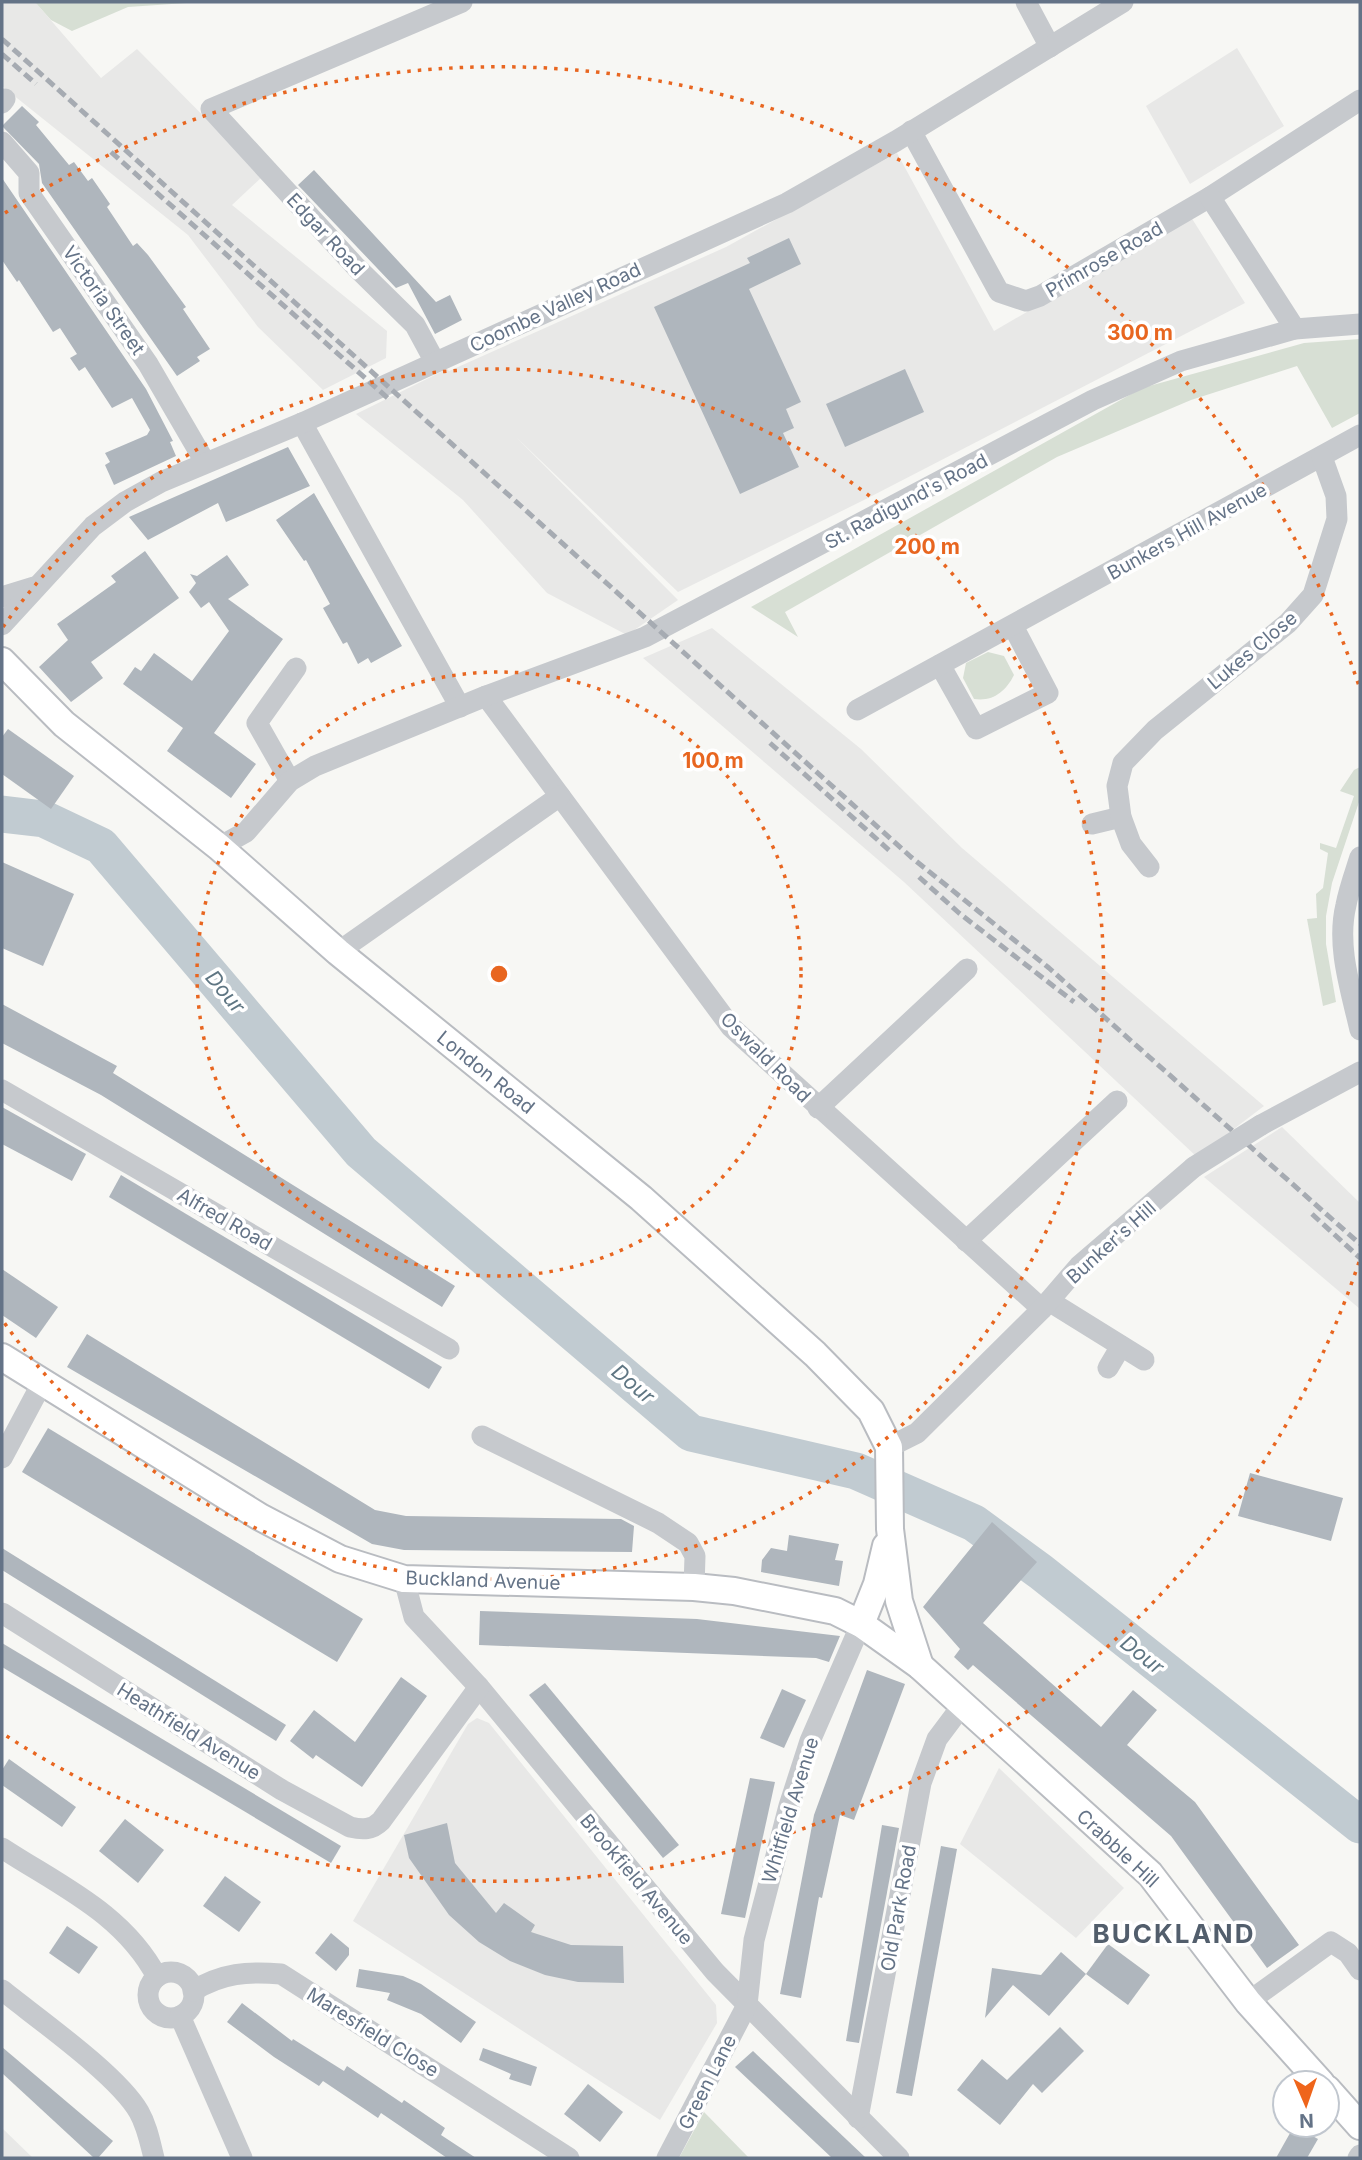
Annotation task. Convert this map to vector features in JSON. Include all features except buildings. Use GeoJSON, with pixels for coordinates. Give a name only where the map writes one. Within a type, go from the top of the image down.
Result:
{"type":"FeatureCollection","features":[{"type":"Feature","properties":{"kind":"main road","name":"London Road"},"geometry":{"type":"LineString","coordinates":[[7,675],[219,848],[338,952],[620,1180],[815,1354],[871,1410],[890,1458],[890,1529],[899,1601],[920,1666]]}},
{"type":"Feature","properties":{"kind":"main road","name":"Buckland Avenue"},"geometry":{"type":"LineString","coordinates":[[2,1357],[260,1517],[340,1559],[404,1579],[694,1587],[734,1591],[835,1611],[861,1624],[920,1666]]}},
{"type":"Feature","properties":{"kind":"main road","name":"London Road"},"geometry":{"type":"LineString","coordinates":[[861,1624],[877,1584],[890,1529]]}},
{"type":"Feature","properties":{"kind":"main road","name":"Crabble Hill"},"geometry":{"type":"LineString","coordinates":[[920,1666],[961,1707],[1150,1874],[1248,2002],[1308,2069]]}},
{"type":"Feature","properties":{"kind":"main road"},"geometry":{"type":"LineString","coordinates":[[1341,2105],[1360,2126]]}},
{"type":"Feature","properties":{"kind":"street","name":"Edgar Road"},"geometry":{"type":"LineString","coordinates":[[435,362],[415,325],[211,109],[462,2]]}},
{"type":"Feature","properties":{"kind":"street"},"geometry":{"type":"LineString","coordinates":[[1026,2],[1050,47]]}},
{"type":"Feature","properties":{"kind":"street","name":"Coombe Valley Road"},"geometry":{"type":"LineString","coordinates":[[2,625],[93,526],[125,502],[205,462],[302,423],[787,203],[1123,2]]}},
{"type":"Feature","properties":{"kind":"street","name":"Primrose Road"},"geometry":{"type":"LineString","coordinates":[[911,131],[999,292],[1012,299],[1026,301],[1040,296],[1210,197],[1360,100]]}},
{"type":"Feature","properties":{"kind":"street","name":"Victoria Street"},"geometry":{"type":"LineString","coordinates":[[2,142],[29,173],[29,193],[155,373],[205,462]]}},
{"type":"Feature","properties":{"kind":"street"},"geometry":{"type":"LineString","coordinates":[[1210,197],[1295,329]]}},
{"type":"Feature","properties":{"kind":"street","name":"St. Radigund's Road"},"geometry":{"type":"LineString","coordinates":[[290,781],[344,752],[486,696],[588,661],[681,620],[1093,400],[1181,361],[1295,329],[1360,324]]}},
{"type":"Feature","properties":{"kind":"street"},"geometry":{"type":"LineString","coordinates":[[302,423],[460,707]]}},
{"type":"Feature","properties":{"kind":"street","name":"Bunkers Hill Avenue"},"geometry":{"type":"LineString","coordinates":[[857,710],[1360,435]]}},
{"type":"Feature","properties":{"kind":"street","name":"Lukes Close"},"geometry":{"type":"LineString","coordinates":[[1149,867],[1131,844],[1121,817],[1117,786],[1123,763],[1155,730],[1288,623],[1313,594],[1337,519],[1336,496],[1322,457]]}},
{"type":"Feature","properties":{"kind":"street"},"geometry":{"type":"LineString","coordinates":[[2,597],[36,586]]}},
{"type":"Feature","properties":{"kind":"street"},"geometry":{"type":"LineString","coordinates":[[940,665],[976,730],[1048,693],[1013,626]]}},
{"type":"Feature","properties":{"kind":"street"},"geometry":{"type":"LineString","coordinates":[[219,848],[246,832],[290,781],[257,723],[296,668]]}},
{"type":"Feature","properties":{"kind":"street","name":"Oswald Road"},"geometry":{"type":"LineString","coordinates":[[486,696],[731,1027],[966,1241],[1045,1305],[1144,1360]]}},
{"type":"Feature","properties":{"kind":"street"},"geometry":{"type":"LineString","coordinates":[[338,952],[560,796]]}},
{"type":"Feature","properties":{"kind":"street"},"geometry":{"type":"LineString","coordinates":[[1092,824],[1121,817]]}},
{"type":"Feature","properties":{"kind":"street"},"geometry":{"type":"LineString","coordinates":[[1360,857],[1345,907],[1343,928],[1349,984],[1360,1030]]}},
{"type":"Feature","properties":{"kind":"street"},"geometry":{"type":"LineString","coordinates":[[818,1108],[967,969]]}},
{"type":"Feature","properties":{"kind":"street","name":"Bunker's Hill"},"geometry":{"type":"LineString","coordinates":[[890,1458],[1045,1305],[1079,1266],[1194,1167],[1261,1125],[1360,1072]]}},
{"type":"Feature","properties":{"kind":"street","name":"Alfred Road"},"geometry":{"type":"LineString","coordinates":[[2,1090],[449,1349]]}},
{"type":"Feature","properties":{"kind":"street"},"geometry":{"type":"LineString","coordinates":[[966,1241],[1117,1101]]}},
{"type":"Feature","properties":{"kind":"street"},"geometry":{"type":"LineString","coordinates":[[1108,1368],[1121,1346]]}},
{"type":"Feature","properties":{"kind":"street"},"geometry":{"type":"LineString","coordinates":[[2,1458],[42,1383]]}},
{"type":"Feature","properties":{"kind":"street"},"geometry":{"type":"LineString","coordinates":[[482,1436],[658,1523],[688,1543],[695,1556],[694,1587]]}},
{"type":"Feature","properties":{"kind":"street","name":"Brookfield Avenue"},"geometry":{"type":"LineString","coordinates":[[404,1579],[414,1617],[479,1687],[627,1868],[747,2005],[899,2158]]}},
{"type":"Feature","properties":{"kind":"street","name":"Heathfield Avenue"},"geometry":{"type":"LineString","coordinates":[[2,1613],[282,1790],[350,1827],[374,1828],[381,1821],[479,1687]]}},
{"type":"Feature","properties":{"kind":"street","name":"Whitfield Avenue"},"geometry":{"type":"LineString","coordinates":[[747,2005],[754,1940],[789,1807],[810,1741],[861,1624]]}},
{"type":"Feature","properties":{"kind":"street","name":"Old Park Road"},"geometry":{"type":"LineString","coordinates":[[858,2118],[921,1783],[937,1739],[961,1707]]}},
{"type":"Feature","properties":{"kind":"street"},"geometry":{"type":"LineString","coordinates":[[2,1848],[89,1900],[123,1930],[147,1958],[157,1977]]}},
{"type":"Feature","properties":{"kind":"street"},"geometry":{"type":"LineString","coordinates":[[1248,2002],[1331,1942],[1348,1952],[1360,1970]]}},
{"type":"Feature","properties":{"kind":"street","name":"Maresfield Close"},"geometry":{"type":"LineString","coordinates":[[194,1991],[222,1976],[252,1971],[281,1974],[485,2102],[536,2149],[569,2158]]}},
{"type":"Feature","properties":{"kind":"street"},"geometry":{"type":"LineString","coordinates":[[164,1973],[181,1975],[194,1991],[191,2006],[180,2016],[164,2017],[152,2008],[148,1993],[157,1977],[164,1973]]}},
{"type":"Feature","properties":{"kind":"street"},"geometry":{"type":"LineString","coordinates":[[2,1990],[119,2087],[139,2111],[154,2158]]}},
{"type":"Feature","properties":{"kind":"street","name":"Green Lane"},"geometry":{"type":"LineString","coordinates":[[667,2158],[747,2005]]}},
{"type":"Feature","properties":{"kind":"street"},"geometry":{"type":"LineString","coordinates":[[180,2016],[242,2158]]}},
{"type":"Feature","properties":{"kind":"shaded area"},"geometry":{"type":"Polygon","coordinates":[[[2,2],[35,2],[101,78],[137,49],[263,176],[232,205],[387,331],[386,358],[323,390],[258,327],[188,235],[2,86],[2,2]]]}},
{"type":"Feature","properties":{"kind":"shaded area"},"geometry":{"type":"Polygon","coordinates":[[[35,2],[201,2],[128,7],[72,31],[51,20],[35,2]]]}},
{"type":"Feature","properties":{"kind":"shaded area"},"geometry":{"type":"Polygon","coordinates":[[[1237,48],[1284,126],[1190,184],[1146,106],[1237,48]]]}},
{"type":"Feature","properties":{"kind":"shaded area"},"geometry":{"type":"Polygon","coordinates":[[[897,153],[994,331],[1191,217],[1245,303],[866,499],[678,592],[516,437],[678,600],[627,635],[547,593],[463,500],[356,414],[447,369],[449,371],[726,247],[897,153]]]}},
{"type":"Feature","properties":{"kind":"shaded area"},"geometry":{"type":"Polygon","coordinates":[[[1360,339],[1360,413],[1332,428],[1297,366],[1191,400],[1057,457],[785,612],[798,637],[751,607],[1142,388],[1304,343],[1360,339]]]}},
{"type":"Feature","properties":{"kind":"shaded area"},"geometry":{"type":"Polygon","coordinates":[[[712,628],[861,749],[962,848],[1264,1106],[1197,1157],[904,882],[643,658],[712,628]]]}},
{"type":"Feature","properties":{"kind":"shaded area"},"geometry":{"type":"Polygon","coordinates":[[[988,652],[1004,656],[1014,675],[1007,686],[993,697],[974,699],[963,678],[966,663],[988,652]]]}},
{"type":"Feature","properties":{"kind":"shaded area"},"geometry":{"type":"Polygon","coordinates":[[[1360,767],[1360,799],[1332,883],[1326,916],[1326,944],[1336,1002],[1323,1006],[1307,919],[1317,918],[1316,894],[1323,888],[1328,853],[1320,849],[1320,843],[1336,848],[1354,796],[1340,791],[1354,770],[1360,767]]]}},
{"type":"Feature","properties":{"kind":"shaded area"},"geometry":{"type":"Polygon","coordinates":[[[1282,1127],[1360,1203],[1360,1309],[1204,1177],[1282,1127]]]}},
{"type":"Feature","properties":{"kind":"shaded area"},"geometry":{"type":"Polygon","coordinates":[[[477,1718],[489,1723],[716,2005],[717,2023],[660,2120],[353,1921],[468,1724],[477,1718]]]}},
{"type":"Feature","properties":{"kind":"shaded area"},"geometry":{"type":"Polygon","coordinates":[[[999,1768],[1124,1888],[1076,1938],[960,1844],[999,1768]]]}},
{"type":"Feature","properties":{"kind":"shaded area"},"geometry":{"type":"Polygon","coordinates":[[[704,2112],[749,2158],[679,2158],[704,2112]]]}},
{"type":"Feature","properties":{"kind":"shaded area"},"geometry":{"type":"Polygon","coordinates":[[[2,2128],[33,2158],[2,2158],[2,2128]]]}},
{"type":"Feature","properties":{"kind":"waterway","name":"Dour"},"geometry":{"type":"LineString","coordinates":[[2,814],[44,819],[101,846],[361,1152],[691,1433],[856,1471],[974,1523],[1041,1572],[1360,1825]]}},
{"type":"Feature","properties":{"kind":"railway"},"geometry":{"type":"LineString","coordinates":[[2,39],[911,857],[1049,968],[1360,1244]]}},
{"type":"Feature","properties":{"kind":"railway"},"geometry":{"type":"LineString","coordinates":[[2,54],[36,84]]}},
{"type":"Feature","properties":{"kind":"railway"},"geometry":{"type":"LineString","coordinates":[[111,152],[391,401]]}},
{"type":"Feature","properties":{"kind":"railway"},"geometry":{"type":"LineString","coordinates":[[770,743],[890,851]]}},
{"type":"Feature","properties":{"kind":"railway"},"geometry":{"type":"LineString","coordinates":[[919,877],[959,913],[1074,1002]]}},
{"type":"Feature","properties":{"kind":"railway"},"geometry":{"type":"LineString","coordinates":[[1312,1214],[1360,1258]]}},
{"type":"Feature","properties":{"kind":"district","name":"BUCKLAND"},"geometry":{"type":"Point","coordinates":[1174,1934]}}]}
